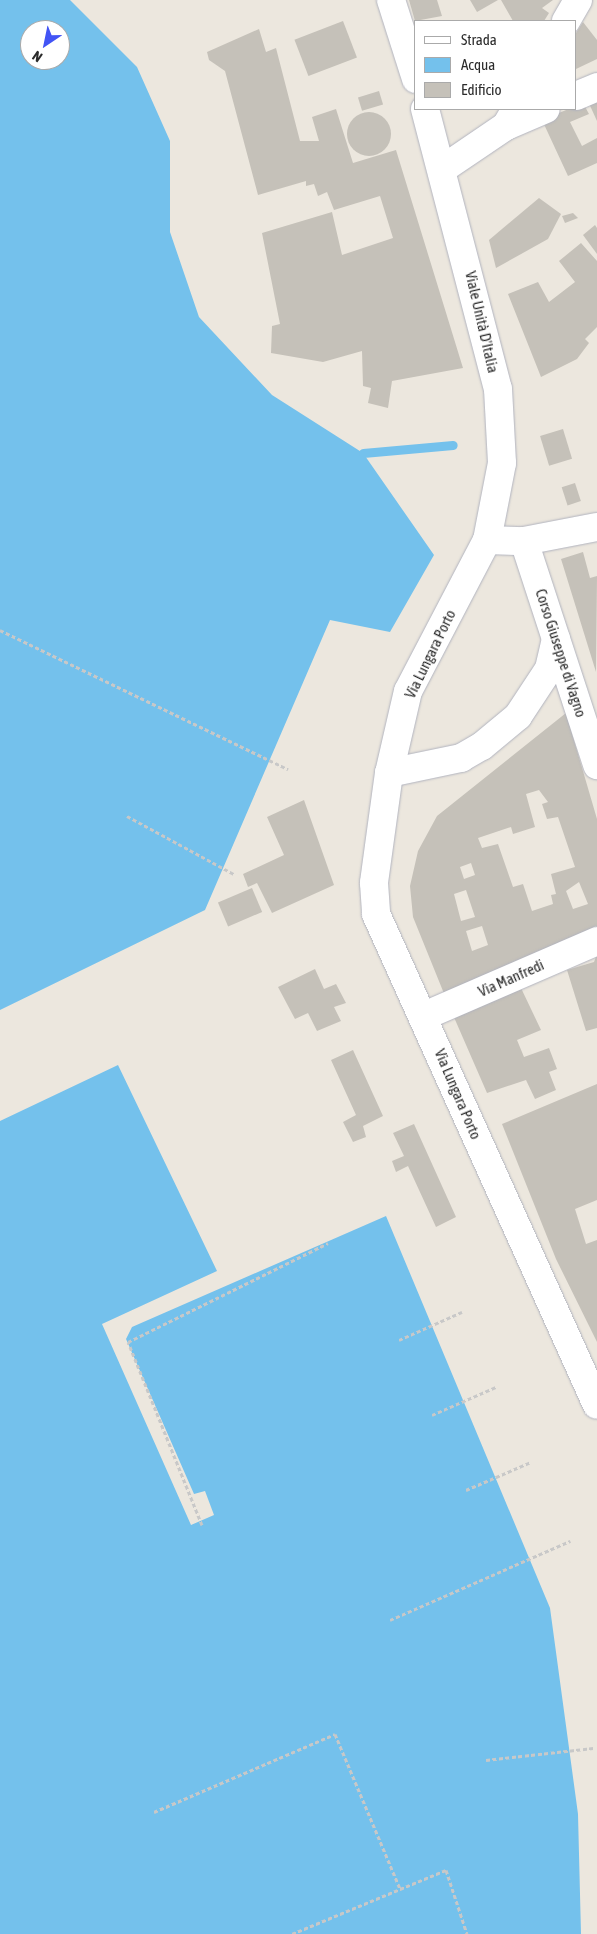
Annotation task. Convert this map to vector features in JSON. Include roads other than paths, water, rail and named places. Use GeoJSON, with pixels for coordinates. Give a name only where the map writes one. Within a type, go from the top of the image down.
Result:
{"type":"FeatureCollection","features":[{"type":"Feature","properties":{"kind":"street"},"geometry":{"type":"LineString","coordinates":[[391,0],[414,73]]}},
{"type":"Feature","properties":{"kind":"street"},"geometry":{"type":"LineString","coordinates":[[567,20],[578,0]]}},
{"type":"Feature","properties":{"kind":"street"},"geometry":{"type":"LineString","coordinates":[[577,96],[597,87]]}},
{"type":"Feature","properties":{"kind":"street","name":"Viale Unità D'Italia"},"geometry":{"type":"LineString","coordinates":[[425,110],[444,168],[498,389],[502,463],[488,540]]}},
{"type":"Feature","properties":{"kind":"street"},"geometry":{"type":"LineString","coordinates":[[444,168],[511,117],[542,110]]}},
{"type":"Feature","properties":{"kind":"street"},"geometry":{"type":"LineString","coordinates":[[488,540],[524,541],[597,527]]}},
{"type":"Feature","properties":{"kind":"street","name":"Via Lungara Porto"},"geometry":{"type":"LineString","coordinates":[[488,540],[408,691],[389,773],[374,883],[376,914],[424,1016],[597,1405]]}},
{"type":"Feature","properties":{"kind":"street","name":"Corso Giuseppe di Vagno"},"geometry":{"type":"LineString","coordinates":[[524,541],[597,765]]}},
{"type":"Feature","properties":{"kind":"street"},"geometry":{"type":"LineString","coordinates":[[389,773],[461,758],[482,746],[518,716],[549,669],[556,639]]}},
{"type":"Feature","properties":{"kind":"street","name":"Via Manfredi"},"geometry":{"type":"LineString","coordinates":[[424,1016],[597,941]]}},
{"type":"Feature","properties":{"kind":"water"},"geometry":{"type":"Polygon","coordinates":[[[0,0],[70,0],[137,67],[170,141],[170,232],[199,317],[272,395],[363,453],[434,555],[390,632],[330,620],[205,910],[0,1010],[0,0]]]}},
{"type":"Feature","properties":{"kind":"water"},"geometry":{"type":"Polygon","coordinates":[[[118,1065],[217,1271],[102,1324],[191,1525],[214,1515],[205,1491],[194,1494],[126,1339],[132,1327],[386,1216],[550,1608],[578,1814],[581,1934],[0,1934],[0,1121],[118,1065]]]}},
{"type":"Feature","properties":{"kind":"waterway"},"geometry":{"type":"LineString","coordinates":[[363,453],[453,445]]}}]}
